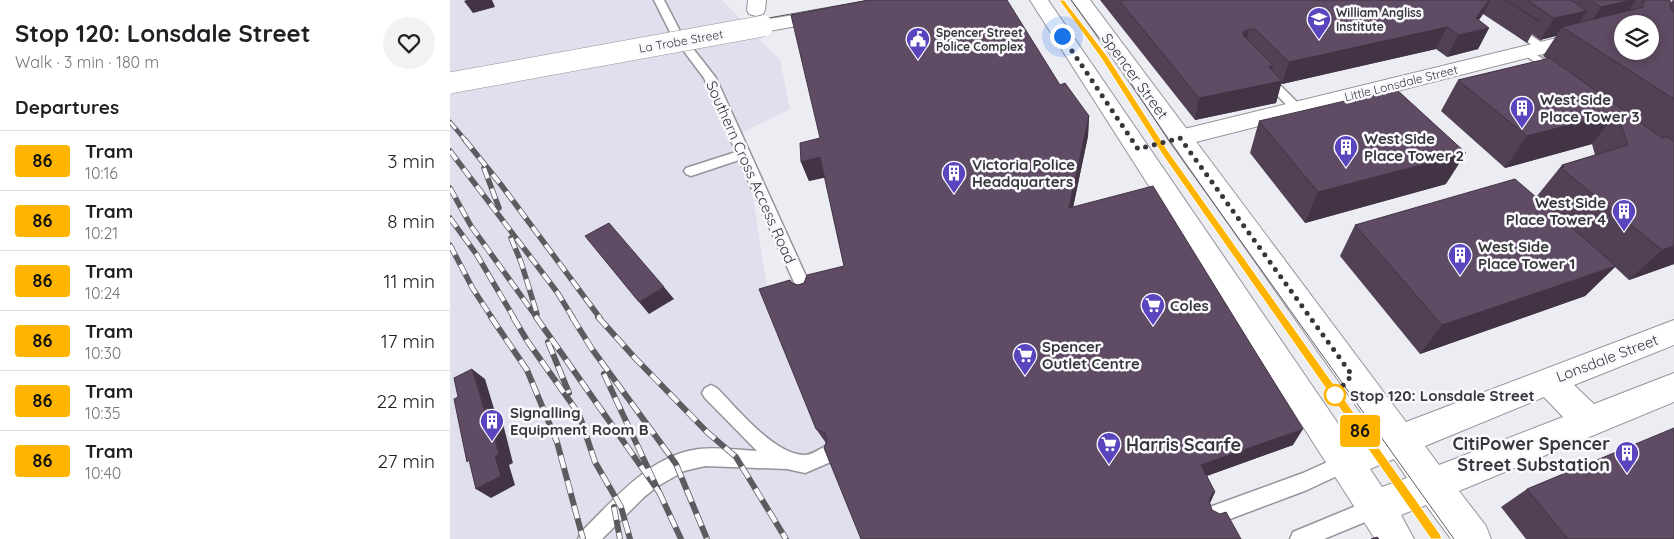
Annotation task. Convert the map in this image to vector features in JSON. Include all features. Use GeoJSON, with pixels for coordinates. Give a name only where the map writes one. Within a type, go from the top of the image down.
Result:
{"type":"FeatureCollection","features":[{"type":"Feature","properties":{"kind":"main road"},"geometry":{"type":"LineString","coordinates":[[1039,0],[1396,539]]}},
{"type":"Feature","properties":{"kind":"main road","name":"Spencer Street"},"geometry":{"type":"LineString","coordinates":[[1081,0],[1473,539]]}},
{"type":"Feature","properties":{"kind":"main road","name":"La Trobe Street"},"geometry":{"type":"LineString","coordinates":[[450,83],[803,2]]}},
{"type":"Feature","properties":{"kind":"main road","name":"La Trobe Street"},"geometry":{"type":"LineString","coordinates":[[450,65],[756,12],[844,12]]}},
{"type":"Feature","properties":{"kind":"main road","name":"Little Lonsdale Street"},"geometry":{"type":"LineString","coordinates":[[1138,149],[1535,50],[1584,33],[1614,29]]}},
{"type":"Feature","properties":{"kind":"main road","name":"Lonsdale Street"},"geometry":{"type":"LineString","coordinates":[[1345,463],[1549,380],[1674,332]]}},
{"type":"Feature","properties":{"kind":"main road"},"geometry":{"type":"LineString","coordinates":[[1549,380],[1589,422]]}},
{"type":"Feature","properties":{"kind":"main road"},"geometry":{"type":"LineString","coordinates":[[1375,508],[1674,387]]}},
{"type":"Feature","properties":{"kind":"lane","name":"Southern Cross Access Road"},"geometry":{"type":"LineString","coordinates":[[659,0],[676,34],[710,78],[807,296]]}},
{"type":"Feature","properties":{"kind":"lane"},"geometry":{"type":"LineString","coordinates":[[1501,18],[1569,80]]}},
{"type":"Feature","properties":{"kind":"lane"},"geometry":{"type":"LineString","coordinates":[[1259,69],[1297,109]]}},
{"type":"Feature","properties":{"kind":"lane"},"geometry":{"type":"LineString","coordinates":[[691,171],[744,154]]}},
{"type":"Feature","properties":{"kind":"lane"},"geometry":{"type":"LineString","coordinates":[[711,393],[769,451],[785,461]]}},
{"type":"Feature","properties":{"kind":"lane"},"geometry":{"type":"LineString","coordinates":[[588,539],[658,474],[676,464],[699,458],[736,457],[805,464],[826,455]]}},
{"type":"Feature","properties":{"kind":"lane"},"geometry":{"type":"LineString","coordinates":[[1214,515],[1307,482],[1345,463]]}},
{"type":"Feature","properties":{"kind":"lane"},"geometry":{"type":"LineString","coordinates":[[1300,539],[1375,508]]}},
{"type":"Feature","properties":{"kind":"shaded area"},"geometry":{"type":"Polygon","coordinates":[[[450,0],[722,0],[780,60],[790,109],[743,132],[770,307],[865,539],[450,539],[450,0]]]}},
{"type":"Feature","properties":{"kind":"building","name":"Spencer Outlet Centre"},"geometry":{"type":"Polygon","coordinates":[[[869,0],[1007,0],[1060,85],[1065,83],[1089,116],[1069,208],[1153,186],[1303,429],[1201,465],[1215,492],[1209,501],[1212,510],[1220,514],[1226,512],[1241,539],[861,539],[824,448],[827,440],[825,433],[816,429],[759,289],[790,280],[798,285],[804,283],[807,275],[844,266],[820,157],[801,162],[800,143],[820,138],[791,15],[869,0]]]}},
{"type":"Feature","properties":{"kind":"building"},"geometry":{"type":"Polygon","coordinates":[[[1119,0],[1489,0],[1476,18],[1489,28],[1458,35],[1447,27],[1289,62],[1256,30],[1249,29],[1243,32],[1243,35],[1273,65],[1269,67],[1282,81],[1199,98],[1119,0]]]}},
{"type":"Feature","properties":{"kind":"building"},"geometry":{"type":"Polygon","coordinates":[[[1505,0],[1508,0],[1540,22],[1505,0]]]}},
{"type":"Feature","properties":{"kind":"building"},"geometry":{"type":"Polygon","coordinates":[[[1527,0],[1571,0],[1587,11],[1554,18],[1527,0]]]}},
{"type":"Feature","properties":{"kind":"building"},"geometry":{"type":"Polygon","coordinates":[[[1590,0],[1632,0],[1601,7],[1590,0]]]}},
{"type":"Feature","properties":{"kind":"building"},"geometry":{"type":"Polygon","coordinates":[[[1644,0],[1670,0],[1671,10],[1674,11],[1674,99],[1562,27],[1643,7],[1644,0]]]}},
{"type":"Feature","properties":{"kind":"building"},"geometry":{"type":"Polygon","coordinates":[[[1550,58],[1662,138],[1668,137],[1674,141],[1674,246],[1662,250],[1561,168],[1564,167],[1562,165],[1628,145],[1617,112],[1527,136],[1458,80],[1550,58]]]}},
{"type":"Feature","properties":{"kind":"building"},"geometry":{"type":"Polygon","coordinates":[[[1396,89],[1466,153],[1318,192],[1259,121],[1396,89]]]}},
{"type":"Feature","properties":{"kind":"building"},"geometry":{"type":"Polygon","coordinates":[[[1515,179],[1616,266],[1442,325],[1355,225],[1515,179]]]}},
{"type":"Feature","properties":{"kind":"building"},"geometry":{"type":"Polygon","coordinates":[[[609,223],[664,287],[639,302],[585,236],[609,223]]]}},
{"type":"Feature","properties":{"kind":"building"},"geometry":{"type":"Polygon","coordinates":[[[472,369],[484,409],[488,407],[499,455],[495,456],[501,476],[476,489],[469,460],[467,462],[454,399],[458,397],[454,378],[472,369]]]}},
{"type":"Feature","properties":{"kind":"building","name":"CitiPower Spencer Street Substation"},"geometry":{"type":"Polygon","coordinates":[[[1674,428],[1674,539],[1568,539],[1527,489],[1674,428]]]}},
{"type":"Feature","properties":{"kind":"tram line"},"geometry":{"type":"LineString","coordinates":[[450,75],[869,0]]}},
{"type":"Feature","properties":{"kind":"tram line"},"geometry":{"type":"LineString","coordinates":[[1062,0],[1104,57],[1165,153],[1436,539]]}},
{"type":"Feature","properties":{"kind":"tram line","name":"86"},"geometry":{"type":"LineString","coordinates":[[1062,0],[1104,57],[1165,152],[1436,539]]}},
{"type":"Feature","properties":{"kind":"tram line"},"geometry":{"type":"LineString","coordinates":[[1071,0],[1119,65],[1169,141],[1454,539]]}},
{"type":"Feature","properties":{"kind":"railway"},"geometry":{"type":"LineString","coordinates":[[450,122],[466,141]]}},
{"type":"Feature","properties":{"kind":"railway"},"geometry":{"type":"LineString","coordinates":[[465,140],[502,186],[600,318]]}},
{"type":"Feature","properties":{"kind":"railway"},"geometry":{"type":"LineString","coordinates":[[450,151],[557,292],[573,318]]}},
{"type":"Feature","properties":{"kind":"railway"},"geometry":{"type":"LineString","coordinates":[[484,168],[499,208]]}},
{"type":"Feature","properties":{"kind":"railway"},"geometry":{"type":"LineString","coordinates":[[450,188],[471,226],[537,318]]}},
{"type":"Feature","properties":{"kind":"railway"},"geometry":{"type":"LineString","coordinates":[[450,218],[477,255],[514,318]]}},
{"type":"Feature","properties":{"kind":"railway"},"geometry":{"type":"LineString","coordinates":[[511,238],[521,262],[537,314]]}},
{"type":"Feature","properties":{"kind":"railway"},"geometry":{"type":"LineString","coordinates":[[450,245],[473,289],[492,318]]}},
{"type":"Feature","properties":{"kind":"railway"},"geometry":{"type":"LineString","coordinates":[[491,317],[527,370],[557,442],[583,539]]}},
{"type":"Feature","properties":{"kind":"railway"},"geometry":{"type":"LineString","coordinates":[[513,317],[528,342],[579,414],[595,462],[621,507],[630,539]]}},
{"type":"Feature","properties":{"kind":"railway"},"geometry":{"type":"LineString","coordinates":[[536,317],[659,492]]}},
{"type":"Feature","properties":{"kind":"railway"},"geometry":{"type":"LineString","coordinates":[[572,317],[592,349],[676,464],[707,539]]}},
{"type":"Feature","properties":{"kind":"railway"},"geometry":{"type":"LineString","coordinates":[[598,317],[707,432],[736,457],[786,539]]}},
{"type":"Feature","properties":{"kind":"railway"},"geometry":{"type":"LineString","coordinates":[[548,342],[569,393]]}},
{"type":"Feature","properties":{"kind":"railway"},"geometry":{"type":"LineString","coordinates":[[604,374],[681,539]]}},
{"type":"Feature","properties":{"kind":"railway"},"geometry":{"type":"LineString","coordinates":[[614,507],[620,539]]}},
{"type":"Feature","properties":{"kind":"place","name":"William Angliss Institute"},"geometry":{"type":"Point","coordinates":[1319,40]}},
{"type":"Feature","properties":{"kind":"place","name":"Spencer Street Police Complex"},"geometry":{"type":"Point","coordinates":[918,60]}},
{"type":"Feature","properties":{"kind":"place","name":"West Side Place Tower 3"},"geometry":{"type":"Point","coordinates":[1522,129]}},
{"type":"Feature","properties":{"kind":"place","name":"West Side Place Tower 2"},"geometry":{"type":"Point","coordinates":[1346,168]}},
{"type":"Feature","properties":{"kind":"place","name":"Victoria Police Headquarters"},"geometry":{"type":"Point","coordinates":[954,194]}},
{"type":"Feature","properties":{"kind":"place","name":"West Side Place Tower 4"},"geometry":{"type":"Point","coordinates":[1624,232]}},
{"type":"Feature","properties":{"kind":"place","name":"West Side Place Tower 1"},"geometry":{"type":"Point","coordinates":[1460,276]}},
{"type":"Feature","properties":{"kind":"place","name":"Coles"},"geometry":{"type":"Point","coordinates":[1153,326]}},
{"type":"Feature","properties":{"kind":"place","name":"Spencer Outlet Centre"},"geometry":{"type":"Point","coordinates":[1025,376]}},
{"type":"Feature","properties":{"kind":"place","name":"Stop 120: Lonsdale Street"},"geometry":{"type":"Point","coordinates":[1335,395]}},
{"type":"Feature","properties":{"kind":"place","name":"Signalling Equipment Room B"},"geometry":{"type":"Point","coordinates":[492,442]}},
{"type":"Feature","properties":{"kind":"place","name":"Harris Scarfe"},"geometry":{"type":"Point","coordinates":[1109,465]}},
{"type":"Feature","properties":{"kind":"place","name":"CitiPower Spencer Street Substation"},"geometry":{"type":"Point","coordinates":[1627,474]}},
{"type":"Feature","properties":{"kind":"route"},"geometry":{"type":"LineString","coordinates":[[1062,36],[1138,149],[1180,138],[1352,375],[1335,395]]}}]}
